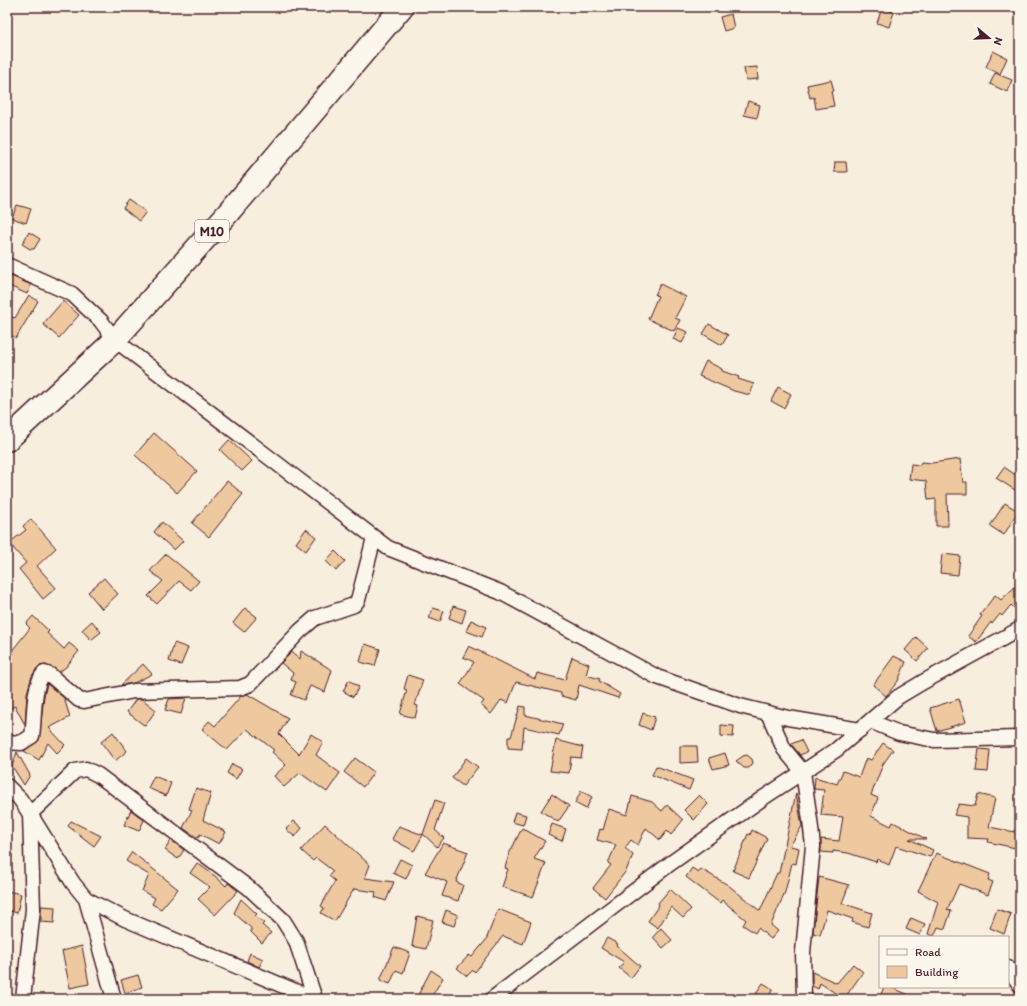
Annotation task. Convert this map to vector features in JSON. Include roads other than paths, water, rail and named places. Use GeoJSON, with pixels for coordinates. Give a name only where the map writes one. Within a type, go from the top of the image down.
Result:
{"type":"FeatureCollection","features":[{"type":"Feature","properties":{"kind":"highway","name":"M10"},"geometry":{"type":"LineString","coordinates":[[7,440],[115,340],[228,213],[402,7]]}},
{"type":"Feature","properties":{"kind":"street"},"geometry":{"type":"LineString","coordinates":[[7,265],[72,294],[101,321],[115,340],[388,548],[409,558],[500,592],[657,677],[716,699],[768,713],[865,725],[934,740],[1020,738]]}},
{"type":"Feature","properties":{"kind":"street"},"geometry":{"type":"LineString","coordinates":[[7,742],[21,743],[32,736],[34,724],[33,707],[44,673],[50,675],[79,700],[84,701],[134,692],[240,688],[250,684],[300,630],[315,618],[354,605],[358,600],[374,538]]}},
{"type":"Feature","properties":{"kind":"street"},"geometry":{"type":"LineString","coordinates":[[492,999],[671,863],[763,798],[831,754],[898,697],[1020,629]]}},
{"type":"Feature","properties":{"kind":"street"},"geometry":{"type":"LineString","coordinates":[[768,713],[784,749],[803,772],[813,846],[803,952],[804,999]]}},
{"type":"Feature","properties":{"kind":"street"},"geometry":{"type":"LineString","coordinates":[[23,999],[33,909],[30,814],[75,771],[86,769],[98,775],[249,888],[283,920],[296,941],[315,999]]}},
{"type":"Feature","properties":{"kind":"street"},"geometry":{"type":"LineString","coordinates":[[7,786],[20,799],[73,883],[86,899],[114,999]]}},
{"type":"Feature","properties":{"kind":"street"},"geometry":{"type":"LineString","coordinates":[[86,899],[125,919],[315,999]]}},
{"type":"Feature","properties":{"kind":"street"},"geometry":{"type":"LineString","coordinates":[[1009,969],[1020,985]]}}]}
